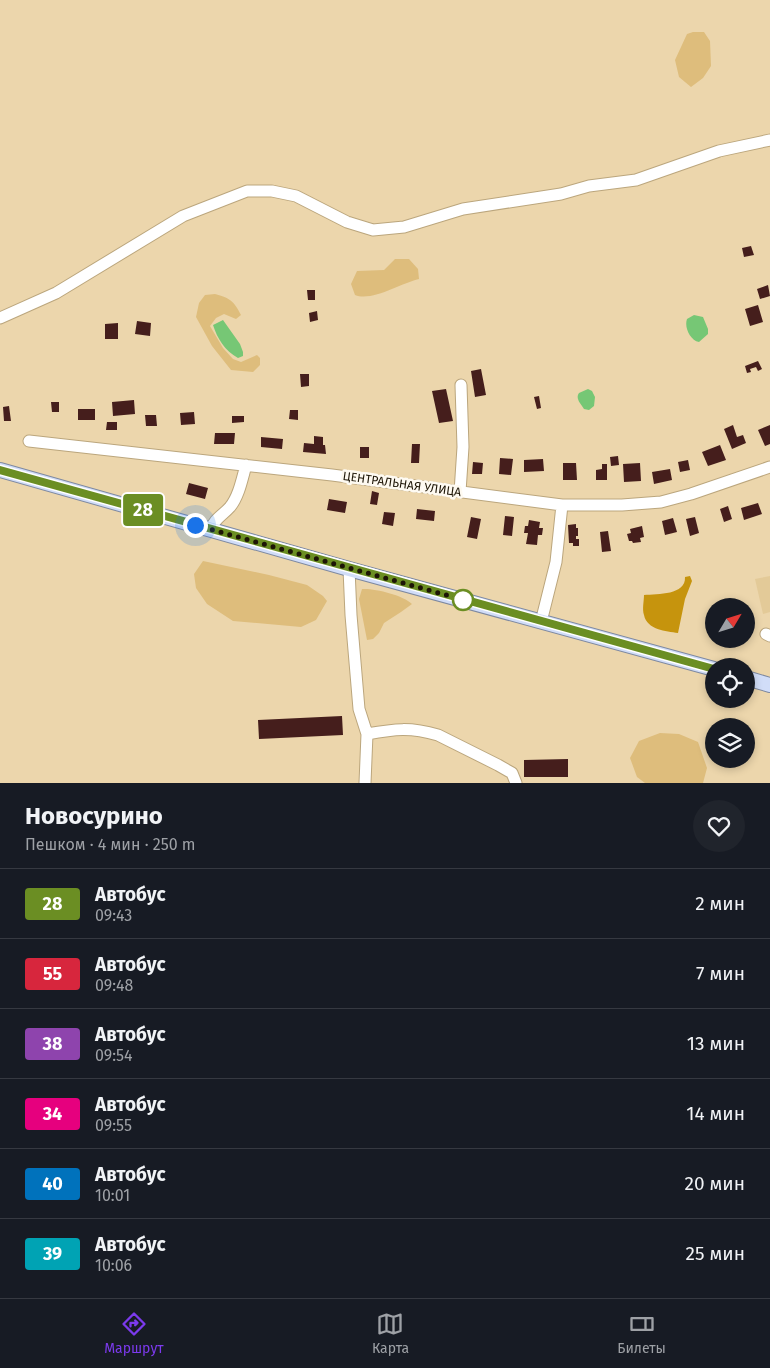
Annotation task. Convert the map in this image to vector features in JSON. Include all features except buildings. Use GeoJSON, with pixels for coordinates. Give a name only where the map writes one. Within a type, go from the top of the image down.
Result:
{"type":"FeatureCollection","features":[{"type":"Feature","properties":{"kind":"main road"},"geometry":{"type":"LineString","coordinates":[[0,470],[349,569],[705,667]]}},
{"type":"Feature","properties":{"kind":"main road"},"geometry":{"type":"LineString","coordinates":[[755,680],[770,683]]}},
{"type":"Feature","properties":{"kind":"street"},"geometry":{"type":"LineString","coordinates":[[0,318],[56,293],[183,216],[248,191],[272,191],[296,196],[347,222],[373,230],[404,227],[463,209],[561,194],[588,186],[636,180],[718,152],[770,140]]}},
{"type":"Feature","properties":{"kind":"street"},"geometry":{"type":"LineString","coordinates":[[460,492],[463,447],[461,385]]}},
{"type":"Feature","properties":{"kind":"street","name":"ЦЕНТРАЛЬНАЯ УЛИЦА"},"geometry":{"type":"LineString","coordinates":[[29,441],[246,465],[562,505],[661,502],[691,494],[770,466]]}},
{"type":"Feature","properties":{"kind":"street"},"geometry":{"type":"LineString","coordinates":[[211,529],[213,523],[230,507],[240,488],[246,465]]}},
{"type":"Feature","properties":{"kind":"street"},"geometry":{"type":"LineString","coordinates":[[541,622],[556,562],[562,505]]}},
{"type":"Feature","properties":{"kind":"street"},"geometry":{"type":"LineString","coordinates":[[349,569],[359,709],[367,734],[365,783]]}},
{"type":"Feature","properties":{"kind":"street"},"geometry":{"type":"LineString","coordinates":[[367,734],[403,728],[438,735],[512,773],[516,783]]}},
{"type":"Feature","properties":{"kind":"shaded area"},"geometry":{"type":"Polygon","coordinates":[[[704,32],[710,41],[711,66],[703,78],[691,87],[679,77],[675,60],[687,34],[704,32]]]}},
{"type":"Feature","properties":{"kind":"shaded area"},"geometry":{"type":"Polygon","coordinates":[[[395,259],[409,259],[418,269],[419,279],[370,296],[355,295],[351,284],[357,271],[384,270],[395,259]]]}},
{"type":"Feature","properties":{"kind":"shaded area"},"geometry":{"type":"Polygon","coordinates":[[[215,294],[231,301],[241,315],[236,319],[224,314],[216,318],[210,326],[223,348],[233,359],[241,362],[257,355],[260,358],[260,365],[253,372],[231,370],[212,346],[196,317],[199,303],[205,295],[215,294]]]}},
{"type":"Feature","properties":{"kind":"shaded area"},"geometry":{"type":"Polygon","coordinates":[[[694,315],[703,317],[708,329],[708,334],[699,342],[690,336],[686,326],[687,319],[694,315]]]}},
{"type":"Feature","properties":{"kind":"shaded area"},"geometry":{"type":"Polygon","coordinates":[[[223,320],[240,344],[243,356],[238,358],[233,355],[219,339],[213,325],[223,320]]]}},
{"type":"Feature","properties":{"kind":"shaded area"},"geometry":{"type":"Polygon","coordinates":[[[588,389],[592,391],[595,397],[594,406],[589,410],[584,409],[578,397],[579,393],[588,389]]]}},
{"type":"Feature","properties":{"kind":"shaded area"},"geometry":{"type":"Polygon","coordinates":[[[203,561],[307,585],[327,601],[316,620],[301,627],[233,621],[207,604],[196,588],[194,574],[203,561]]]}},
{"type":"Feature","properties":{"kind":"shaded area"},"geometry":{"type":"Polygon","coordinates":[[[690,576],[692,581],[685,599],[678,633],[658,629],[649,624],[643,613],[644,595],[663,594],[676,590],[684,583],[685,577],[690,576]]]}},
{"type":"Feature","properties":{"kind":"shaded area"},"geometry":{"type":"Polygon","coordinates":[[[770,576],[770,612],[763,614],[755,579],[770,576]]]}},
{"type":"Feature","properties":{"kind":"shaded area"},"geometry":{"type":"Polygon","coordinates":[[[362,589],[388,593],[412,604],[384,623],[379,633],[373,639],[367,640],[359,599],[362,589]]]}},
{"type":"Feature","properties":{"kind":"shaded area"},"geometry":{"type":"Polygon","coordinates":[[[660,733],[679,734],[698,742],[705,762],[705,768],[707,768],[703,783],[645,783],[637,777],[630,758],[639,741],[660,733]]]}},
{"type":"Feature","properties":{"kind":"bus line","name":"28"},"geometry":{"type":"LineString","coordinates":[[0,470],[349,569],[705,667]]}},
{"type":"Feature","properties":{"kind":"route"},"geometry":{"type":"LineString","coordinates":[[195,525],[463,600]]}}]}
